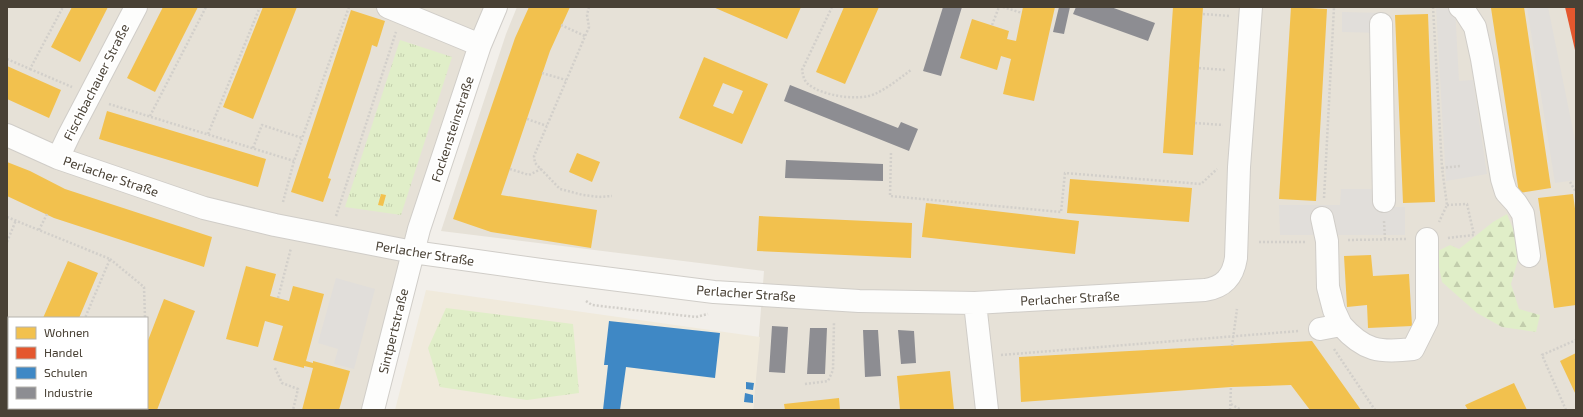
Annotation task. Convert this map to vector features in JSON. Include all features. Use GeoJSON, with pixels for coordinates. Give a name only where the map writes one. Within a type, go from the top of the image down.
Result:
{"type":"FeatureCollection","features":[{"type":"Feature","properties":{"kind":"street","name":"Fischbachauer Straße"},"geometry":{"type":"LineString","coordinates":[[58,158],[136,7]]}},
{"type":"Feature","properties":{"kind":"street","name":"Fockensteinstraße"},"geometry":{"type":"LineString","coordinates":[[413,252],[419,229],[480,45],[496,7]]}},
{"type":"Feature","properties":{"kind":"street","name":"Perlacher Straße"},"geometry":{"type":"LineString","coordinates":[[7,135],[58,158],[204,208],[328,236],[413,252],[542,270],[714,292],[859,301],[975,303],[1205,290],[1218,286],[1229,278],[1234,268],[1236,258],[1240,167],[1251,7]]}},
{"type":"Feature","properties":{"kind":"street"},"geometry":{"type":"LineString","coordinates":[[1460,7],[1464,10],[1475,27],[1482,59],[1502,179],[1506,192],[1523,214],[1529,256]]}},
{"type":"Feature","properties":{"kind":"street"},"geometry":{"type":"LineString","coordinates":[[395,10],[480,45]]}},
{"type":"Feature","properties":{"kind":"street"},"geometry":{"type":"LineString","coordinates":[[1380,24],[1384,201]]}},
{"type":"Feature","properties":{"kind":"street"},"geometry":{"type":"LineString","coordinates":[[1322,218],[1327,241],[1328,287],[1334,310],[1341,325],[1352,337],[1367,347],[1389,352],[1412,349],[1427,321],[1427,239]]}},
{"type":"Feature","properties":{"kind":"street","name":"Sintpertstraße"},"geometry":{"type":"LineString","coordinates":[[373,410],[413,252]]}},
{"type":"Feature","properties":{"kind":"street"},"geometry":{"type":"LineString","coordinates":[[975,303],[987,410]]}},
{"type":"Feature","properties":{"kind":"street"},"geometry":{"type":"LineString","coordinates":[[1320,330],[1341,325]]}},
{"type":"Feature","properties":{"kind":"path"},"geometry":{"type":"LineString","coordinates":[[30,69],[63,7]]}},
{"type":"Feature","properties":{"kind":"path"},"geometry":{"type":"LineString","coordinates":[[150,116],[206,7]]}},
{"type":"Feature","properties":{"kind":"path"},"geometry":{"type":"LineString","coordinates":[[208,134],[260,7]]}},
{"type":"Feature","properties":{"kind":"path"},"geometry":{"type":"LineString","coordinates":[[283,202],[294,161],[349,7]]}},
{"type":"Feature","properties":{"kind":"path"},"geometry":{"type":"LineString","coordinates":[[589,7],[587,16],[589,27],[534,156],[535,163],[560,189],[583,195],[599,197],[612,196]]}},
{"type":"Feature","properties":{"kind":"path"},"geometry":{"type":"LineString","coordinates":[[832,7],[802,70],[808,84],[826,92],[854,98],[866,97],[877,94],[911,70]]}},
{"type":"Feature","properties":{"kind":"path"},"geometry":{"type":"LineString","coordinates":[[992,25],[999,7]]}},
{"type":"Feature","properties":{"kind":"path"},"geometry":{"type":"LineString","coordinates":[[1003,7],[1022,13]]}},
{"type":"Feature","properties":{"kind":"path"},"geometry":{"type":"LineString","coordinates":[[1322,218],[1334,7]]}},
{"type":"Feature","properties":{"kind":"path"},"geometry":{"type":"LineString","coordinates":[[1427,239],[1436,227],[1447,205],[1442,168],[1433,7]]}},
{"type":"Feature","properties":{"kind":"path"},"geometry":{"type":"LineString","coordinates":[[328,236],[395,10]]}},
{"type":"Feature","properties":{"kind":"path"},"geometry":{"type":"LineString","coordinates":[[1203,14],[1231,16]]}},
{"type":"Feature","properties":{"kind":"path"},"geometry":{"type":"LineString","coordinates":[[561,25],[585,36]]}},
{"type":"Feature","properties":{"kind":"path"},"geometry":{"type":"LineString","coordinates":[[7,60],[90,94],[104,102],[294,161]]}},
{"type":"Feature","properties":{"kind":"path"},"geometry":{"type":"LineString","coordinates":[[1199,68],[1227,70]]}},
{"type":"Feature","properties":{"kind":"path"},"geometry":{"type":"LineString","coordinates":[[542,73],[566,80]]}},
{"type":"Feature","properties":{"kind":"path"},"geometry":{"type":"LineString","coordinates":[[527,119],[547,126]]}},
{"type":"Feature","properties":{"kind":"path"},"geometry":{"type":"LineString","coordinates":[[1195,123],[1224,125]]}},
{"type":"Feature","properties":{"kind":"path"},"geometry":{"type":"LineString","coordinates":[[253,148],[262,125],[302,138]]}},
{"type":"Feature","properties":{"kind":"path"},"geometry":{"type":"LineString","coordinates":[[891,153],[890,196],[1061,212],[1065,173],[1201,184],[1222,165],[1240,167]]}},
{"type":"Feature","properties":{"kind":"path"},"geometry":{"type":"LineString","coordinates":[[1442,168],[1460,166]]}},
{"type":"Feature","properties":{"kind":"path"},"geometry":{"type":"LineString","coordinates":[[510,169],[529,175],[541,169]]}},
{"type":"Feature","properties":{"kind":"path"},"geometry":{"type":"LineString","coordinates":[[1570,182],[1576,192]]}},
{"type":"Feature","properties":{"kind":"path"},"geometry":{"type":"LineString","coordinates":[[1259,242],[1427,239],[1474,235],[1467,204],[1447,205]]}},
{"type":"Feature","properties":{"kind":"path"},"geometry":{"type":"LineString","coordinates":[[40,230],[47,214]]}},
{"type":"Feature","properties":{"kind":"path"},"geometry":{"type":"LineString","coordinates":[[7,217],[110,259],[144,287],[145,317]]}},
{"type":"Feature","properties":{"kind":"path"},"geometry":{"type":"LineString","coordinates":[[7,242],[16,220]]}},
{"type":"Feature","properties":{"kind":"path"},"geometry":{"type":"LineString","coordinates":[[278,298],[295,229]]}},
{"type":"Feature","properties":{"kind":"path"},"geometry":{"type":"LineString","coordinates":[[85,317],[110,259]]}},
{"type":"Feature","properties":{"kind":"path"},"geometry":{"type":"LineString","coordinates":[[586,301],[592,305],[654,313],[696,317],[708,314]]}},
{"type":"Feature","properties":{"kind":"path"},"geometry":{"type":"LineString","coordinates":[[623,309],[624,302]]}},
{"type":"Feature","properties":{"kind":"path"},"geometry":{"type":"LineString","coordinates":[[654,313],[655,305]]}},
{"type":"Feature","properties":{"kind":"path"},"geometry":{"type":"LineString","coordinates":[[1232,346],[1237,319],[1237,309]]}},
{"type":"Feature","properties":{"kind":"path"},"geometry":{"type":"LineString","coordinates":[[805,384],[828,382],[833,370],[834,322]]}},
{"type":"Feature","properties":{"kind":"path"},"geometry":{"type":"LineString","coordinates":[[1010,354],[1233,338],[1320,330],[1375,410]]}},
{"type":"Feature","properties":{"kind":"path"},"geometry":{"type":"LineString","coordinates":[[1566,410],[1542,355],[1576,340]]}},
{"type":"Feature","properties":{"kind":"path"},"geometry":{"type":"LineString","coordinates":[[275,368],[282,383],[298,389],[293,410]]}},
{"type":"Feature","properties":{"kind":"path"},"geometry":{"type":"LineString","coordinates":[[1230,410],[1231,387]]}},
{"type":"Feature","properties":{"kind":"path"},"geometry":{"type":"LineString","coordinates":[[1231,404],[1241,410]]}},
{"type":"Feature","properties":{"kind":"shaded area"},"geometry":{"type":"Polygon","coordinates":[[[7,7],[496,7],[373,410],[7,410],[7,7]]]}},
{"type":"Feature","properties":{"kind":"shaded area"},"geometry":{"type":"Polygon","coordinates":[[[517,7],[1576,7],[1576,410],[753,410],[764,271],[441,231],[506,34],[517,7]]]}},
{"type":"Feature","properties":{"kind":"shaded area"},"geometry":{"type":"Polygon","coordinates":[[[1436,7],[1455,7],[1459,81],[1473,80],[1487,174],[1446,181],[1436,7]]]}},
{"type":"Feature","properties":{"kind":"shaded area"},"geometry":{"type":"Polygon","coordinates":[[[1527,7],[1548,7],[1576,145],[1576,180],[1555,183],[1527,7]]]}},
{"type":"Feature","properties":{"kind":"shaded area"},"geometry":{"type":"Polygon","coordinates":[[[1342,12],[1384,13],[1383,33],[1342,32],[1342,12]]]}},
{"type":"Feature","properties":{"kind":"shaded area"},"geometry":{"type":"Polygon","coordinates":[[[1341,189],[1378,189],[1378,207],[1405,207],[1405,235],[1280,235],[1279,205],[1340,205],[1341,189]]]}},
{"type":"Feature","properties":{"kind":"shaded area"},"geometry":{"type":"Polygon","coordinates":[[[336,278],[375,289],[354,369],[334,364],[338,349],[318,343],[336,278]]]}},
{"type":"Feature","properties":{"kind":"shaded area"},"geometry":{"type":"Polygon","coordinates":[[[426,290],[760,337],[753,410],[395,410],[426,290]]]}},
{"type":"Feature","properties":{"kind":"green space"},"geometry":{"type":"Polygon","coordinates":[[[400,40],[452,57],[401,215],[345,207],[400,40]]]}},
{"type":"Feature","properties":{"kind":"green space"},"geometry":{"type":"Polygon","coordinates":[[[1507,214],[1521,249],[1511,284],[1519,309],[1540,315],[1536,332],[1502,327],[1477,313],[1442,282],[1436,252],[1450,245],[1459,249],[1493,222],[1507,214]]]}},
{"type":"Feature","properties":{"kind":"green space"},"geometry":{"type":"Polygon","coordinates":[[[446,308],[573,324],[579,393],[527,400],[440,387],[428,348],[446,308]]]}},
{"type":"Feature","properties":{"kind":"building: Wohnen"},"geometry":{"type":"Polygon","coordinates":[[[72,7],[108,7],[80,62],[51,47],[72,7]]]}},
{"type":"Feature","properties":{"kind":"building: Wohnen"},"geometry":{"type":"Polygon","coordinates":[[[163,7],[198,7],[155,92],[127,78],[163,7]]]}},
{"type":"Feature","properties":{"kind":"building: Wohnen"},"geometry":{"type":"Polygon","coordinates":[[[263,7],[297,7],[253,119],[223,107],[263,7]]]}},
{"type":"Feature","properties":{"kind":"building: Wohnen"},"geometry":{"type":"Polygon","coordinates":[[[529,7],[570,7],[550,51],[501,195],[597,210],[591,248],[491,232],[453,219],[515,38],[529,7]]]}},
{"type":"Feature","properties":{"kind":"building: Wohnen"},"geometry":{"type":"Polygon","coordinates":[[[713,7],[801,7],[787,39],[713,7]]]}},
{"type":"Feature","properties":{"kind":"building: Wohnen"},"geometry":{"type":"Polygon","coordinates":[[[844,7],[879,7],[845,84],[816,72],[844,7]]]}},
{"type":"Feature","properties":{"kind":"building: Wohnen"},"geometry":{"type":"Polygon","coordinates":[[[1023,7],[1055,7],[1034,101],[1003,94],[1011,59],[1001,56],[997,70],[960,58],[972,19],[1009,31],[1007,39],[1016,41],[1023,7]]]}},
{"type":"Feature","properties":{"kind":"building: Wohnen"},"geometry":{"type":"Polygon","coordinates":[[[1173,7],[1203,7],[1193,155],[1163,153],[1173,7]]]}},
{"type":"Feature","properties":{"kind":"building: Wohnen"},"geometry":{"type":"Polygon","coordinates":[[[1291,7],[1327,9],[1316,201],[1279,199],[1291,7]]]}},
{"type":"Feature","properties":{"kind":"building: Wohnen"},"geometry":{"type":"Polygon","coordinates":[[[1524,7],[1551,188],[1519,193],[1491,8],[1524,7]]]}},
{"type":"Feature","properties":{"kind":"building: Wohnen"},"geometry":{"type":"Polygon","coordinates":[[[351,10],[385,21],[377,47],[372,45],[328,178],[331,179],[323,202],[291,192],[351,10]]]}},
{"type":"Feature","properties":{"kind":"building: Wohnen"},"geometry":{"type":"Polygon","coordinates":[[[1428,14],[1435,202],[1403,203],[1395,15],[1428,14]]]}},
{"type":"Feature","properties":{"kind":"building: Wohnen"},"geometry":{"type":"Polygon","coordinates":[[[704,57],[768,84],[742,144],[679,118],[704,57]],[[723,83],[713,106],[733,114],[743,91],[723,83]]]}},
{"type":"Feature","properties":{"kind":"building: Wohnen"},"geometry":{"type":"Polygon","coordinates":[[[7,66],[61,90],[49,118],[7,99],[7,66]]]}},
{"type":"Feature","properties":{"kind":"building: Wohnen"},"geometry":{"type":"Polygon","coordinates":[[[107,111],[266,159],[258,187],[99,139],[107,111]]]}},
{"type":"Feature","properties":{"kind":"building: Wohnen"},"geometry":{"type":"Polygon","coordinates":[[[577,153],[600,162],[592,182],[569,172],[577,153]]]}},
{"type":"Feature","properties":{"kind":"building: Wohnen"},"geometry":{"type":"Polygon","coordinates":[[[7,162],[30,171],[65,189],[212,237],[204,267],[54,218],[7,196],[7,162]]]}},
{"type":"Feature","properties":{"kind":"building: Wohnen"},"geometry":{"type":"Polygon","coordinates":[[[1070,179],[1192,188],[1189,222],[1067,213],[1070,179]]]}},
{"type":"Feature","properties":{"kind":"building: Wohnen"},"geometry":{"type":"Polygon","coordinates":[[[381,194],[386,195],[383,206],[378,205],[381,194]]]}},
{"type":"Feature","properties":{"kind":"building: Wohnen"},"geometry":{"type":"Polygon","coordinates":[[[1573,194],[1576,216],[1576,305],[1554,308],[1538,198],[1573,194]]]}},
{"type":"Feature","properties":{"kind":"building: Wohnen"},"geometry":{"type":"Polygon","coordinates":[[[926,203],[1079,221],[1075,254],[922,237],[926,203]]]}},
{"type":"Feature","properties":{"kind":"building: Wohnen"},"geometry":{"type":"Polygon","coordinates":[[[759,216],[912,223],[911,258],[757,251],[759,216]]]}},
{"type":"Feature","properties":{"kind":"building: Wohnen"},"geometry":{"type":"Polygon","coordinates":[[[1371,255],[1373,276],[1409,274],[1412,326],[1368,328],[1367,305],[1347,307],[1344,256],[1371,255]]]}},
{"type":"Feature","properties":{"kind":"building: Wohnen"},"geometry":{"type":"Polygon","coordinates":[[[68,261],[98,273],[79,317],[43,317],[68,261]]]}},
{"type":"Feature","properties":{"kind":"building: Wohnen"},"geometry":{"type":"Polygon","coordinates":[[[246,266],[276,274],[270,296],[289,301],[293,286],[324,294],[306,361],[313,363],[313,361],[350,371],[339,410],[302,410],[313,368],[304,366],[304,368],[273,360],[283,326],[265,321],[258,347],[226,339],[246,266]]]}},
{"type":"Feature","properties":{"kind":"building: Wohnen"},"geometry":{"type":"Polygon","coordinates":[[[164,299],[195,311],[157,410],[122,410],[148,409],[148,340],[164,299]]]}},
{"type":"Feature","properties":{"kind":"building: Wohnen"},"geometry":{"type":"Polygon","coordinates":[[[1312,341],[1361,410],[1310,410],[1291,385],[1231,387],[1021,402],[1019,357],[1312,341]]]}},
{"type":"Feature","properties":{"kind":"building: Wohnen"},"geometry":{"type":"Polygon","coordinates":[[[1576,353],[1576,395],[1560,361],[1576,353]]]}},
{"type":"Feature","properties":{"kind":"building: Wohnen"},"geometry":{"type":"Polygon","coordinates":[[[950,371],[954,410],[900,410],[897,376],[950,371]]]}},
{"type":"Feature","properties":{"kind":"building: Wohnen"},"geometry":{"type":"Polygon","coordinates":[[[1514,383],[1527,410],[1468,410],[1465,405],[1514,383]]]}},
{"type":"Feature","properties":{"kind":"building: Wohnen"},"geometry":{"type":"Polygon","coordinates":[[[839,398],[840,410],[785,410],[784,404],[839,398]]]}},
{"type":"Feature","properties":{"kind":"building: Wohnen"},"geometry":{"type":"Polygon","coordinates":[[[8,400],[8,409],[40,409],[7,410],[8,400]]]}},
{"type":"Feature","properties":{"kind":"building: Wohnen"},"geometry":{"type":"Polygon","coordinates":[[[88,409],[100,409],[99,410],[88,409]]]}},
{"type":"Feature","properties":{"kind":"building: Handel"},"geometry":{"type":"Polygon","coordinates":[[[1565,7],[1576,7],[1576,50],[1575,50],[1565,7]]]}},
{"type":"Feature","properties":{"kind":"building: Schulen"},"geometry":{"type":"Polygon","coordinates":[[[609,321],[720,333],[715,378],[626,367],[620,410],[603,410],[608,365],[604,365],[609,321]]]}},
{"type":"Feature","properties":{"kind":"building: Schulen"},"geometry":{"type":"Polygon","coordinates":[[[746,382],[754,383],[753,390],[746,389],[746,382]]]}},
{"type":"Feature","properties":{"kind":"building: Schulen"},"geometry":{"type":"Polygon","coordinates":[[[745,393],[753,395],[753,403],[744,402],[745,393]]]}},
{"type":"Feature","properties":{"kind":"building: Industrie"},"geometry":{"type":"Polygon","coordinates":[[[943,7],[962,7],[941,76],[923,71],[943,7]]]}},
{"type":"Feature","properties":{"kind":"building: Industrie"},"geometry":{"type":"Polygon","coordinates":[[[1059,7],[1070,7],[1064,34],[1053,32],[1059,7]]]}},
{"type":"Feature","properties":{"kind":"building: Industrie"},"geometry":{"type":"Polygon","coordinates":[[[1076,7],[1111,7],[1155,23],[1148,41],[1073,14],[1076,7]]]}},
{"type":"Feature","properties":{"kind":"building: Industrie"},"geometry":{"type":"Polygon","coordinates":[[[790,85],[898,128],[901,122],[918,129],[909,151],[784,101],[790,85]]]}},
{"type":"Feature","properties":{"kind":"building: Industrie"},"geometry":{"type":"Polygon","coordinates":[[[786,160],[883,164],[883,181],[785,178],[786,160]]]}},
{"type":"Feature","properties":{"kind":"building: Industrie"},"geometry":{"type":"Polygon","coordinates":[[[772,326],[788,327],[785,373],[769,372],[772,326]]]}},
{"type":"Feature","properties":{"kind":"building: Industrie"},"geometry":{"type":"Polygon","coordinates":[[[810,328],[827,328],[825,374],[807,374],[810,328]]]}},
{"type":"Feature","properties":{"kind":"building: Industrie"},"geometry":{"type":"Polygon","coordinates":[[[863,330],[878,330],[881,376],[865,377],[863,330]]]}},
{"type":"Feature","properties":{"kind":"building: Industrie"},"geometry":{"type":"Polygon","coordinates":[[[898,330],[914,331],[916,363],[901,364],[898,330]]]}}]}
